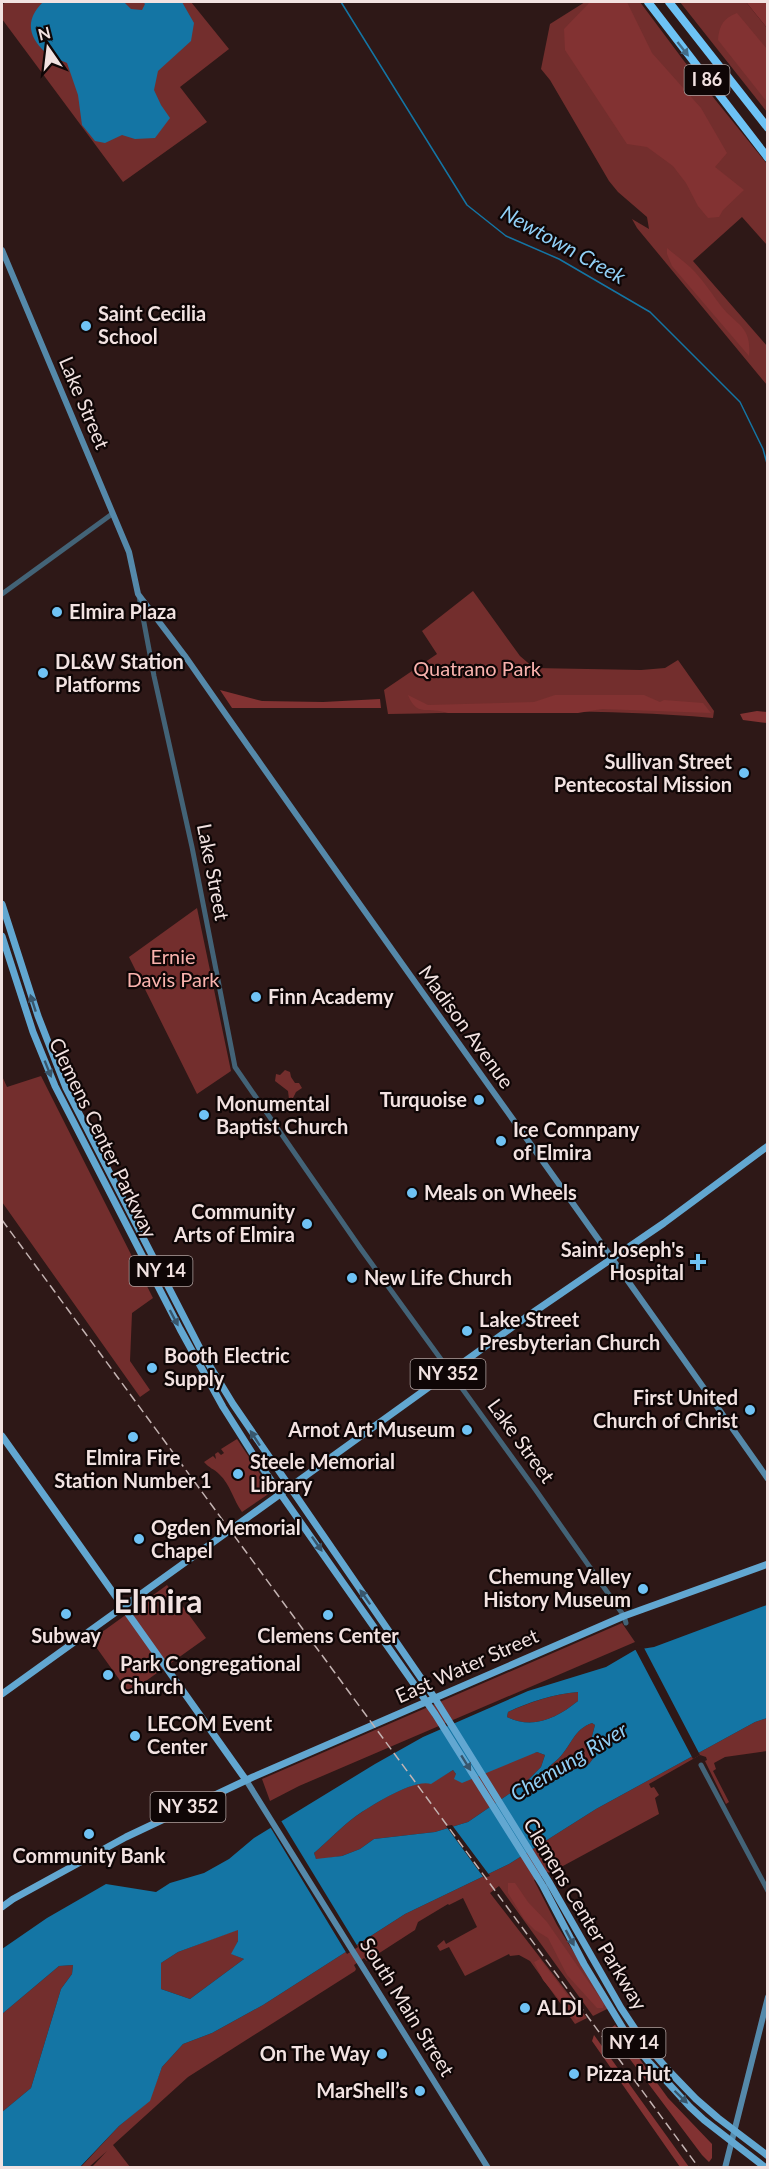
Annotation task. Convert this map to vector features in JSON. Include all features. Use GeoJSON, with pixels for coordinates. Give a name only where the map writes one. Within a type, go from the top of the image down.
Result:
{"type":"FeatureCollection","features":[{"type":"Feature","properties":{"kind":"highway","name":"I 86"},"geometry":{"type":"LineString","coordinates":[[648,2],[768,158]]}},
{"type":"Feature","properties":{"kind":"highway","name":"I 86"},"geometry":{"type":"LineString","coordinates":[[669,2],[768,128]]}},
{"type":"Feature","properties":{"kind":"main road","name":"Lake Street"},"geometry":{"type":"LineString","coordinates":[[2,250],[129,552],[138,594]]}},
{"type":"Feature","properties":{"kind":"main road","name":"Madison Avenue"},"geometry":{"type":"LineString","coordinates":[[138,594],[185,656],[472,1065],[768,1479]]}},
{"type":"Feature","properties":{"kind":"main road","name":"Clemens Center Parkway"},"geometry":{"type":"LineString","coordinates":[[2,904],[38,1016],[66,1088],[205,1358],[285,1491],[426,1700],[438,1712],[643,2041],[682,2086],[768,2156]]}},
{"type":"Feature","properties":{"kind":"main road","name":"Clemens Center Parkway"},"geometry":{"type":"LineString","coordinates":[[2,936],[39,1048],[68,1113],[209,1382],[255,1456],[285,1491],[434,1697],[438,1712]]}},
{"type":"Feature","properties":{"kind":"main road","name":"NY 352"},"geometry":{"type":"LineString","coordinates":[[2,1694],[450,1372],[664,1223],[768,1146]]}},
{"type":"Feature","properties":{"kind":"main road"},"geometry":{"type":"LineString","coordinates":[[2,1436],[246,1780]]}},
{"type":"Feature","properties":{"kind":"main road","name":"East Water Street"},"geometry":{"type":"LineString","coordinates":[[246,1780],[426,1700],[768,1564]]}},
{"type":"Feature","properties":{"kind":"main road","name":"NY 352"},"geometry":{"type":"LineString","coordinates":[[2,1907],[126,1837],[246,1780]]}},
{"type":"Feature","properties":{"kind":"main road","name":"South Main Street"},"geometry":{"type":"LineString","coordinates":[[246,1780],[488,2168]]}},
{"type":"Feature","properties":{"kind":"main road","name":"Clemens Center Parkway"},"geometry":{"type":"LineString","coordinates":[[546,1884],[584,1964],[630,2038],[672,2089],[704,2120],[766,2168]]}},
{"type":"Feature","properties":{"kind":"main road"},"geometry":{"type":"LineString","coordinates":[[725,2168],[768,1997]]}},
{"type":"Feature","properties":{"kind":"street"},"geometry":{"type":"LineString","coordinates":[[2,594],[112,514]]}},
{"type":"Feature","properties":{"kind":"street","name":"Lake Street"},"geometry":{"type":"LineString","coordinates":[[138,594],[192,847],[235,1067],[361,1249],[625,1619]]}},
{"type":"Feature","properties":{"kind":"street"},"geometry":{"type":"LineString","coordinates":[[701,1765],[768,1891]]}},
{"type":"Feature","properties":{"kind":"green space"},"geometry":{"type":"Polygon","coordinates":[[[6,2],[191,2],[229,49],[180,87],[207,122],[123,182],[2,19],[2,5],[6,2]]]}},
{"type":"Feature","properties":{"kind":"green space"},"geometry":{"type":"Polygon","coordinates":[[[585,2],[640,2],[767,164],[767,245],[742,217],[693,261],[767,346],[767,385],[637,228],[632,219],[649,229],[647,217],[609,181],[550,80],[541,69],[550,24],[585,2]]]}},
{"type":"Feature","properties":{"kind":"green space"},"geometry":{"type":"Polygon","coordinates":[[[680,2],[746,2],[767,28],[767,112],[680,2]]]}},
{"type":"Feature","properties":{"kind":"green space","name":"Quatrano Park"},"geometry":{"type":"Polygon","coordinates":[[[473,591],[520,656],[534,668],[641,670],[665,668],[678,660],[714,711],[713,718],[592,712],[388,714],[384,690],[437,654],[422,631],[473,591]]]}},
{"type":"Feature","properties":{"kind":"green space","name":"Ernie Davis Park"},"geometry":{"type":"Polygon","coordinates":[[[197,908],[231,1071],[197,1094],[129,957],[197,908]]]}},
{"type":"Feature","properties":{"kind":"green space"},"geometry":{"type":"Polygon","coordinates":[[[285,1070],[290,1072],[295,1083],[299,1083],[302,1088],[293,1098],[289,1099],[288,1091],[275,1081],[276,1074],[280,1075],[285,1070]]]}},
{"type":"Feature","properties":{"kind":"green space"},"geometry":{"type":"Polygon","coordinates":[[[2,1076],[7,1087],[41,1076],[153,1298],[132,1313],[130,1361],[150,1390],[140,1397],[2,1202],[2,1076]]]}},
{"type":"Feature","properties":{"kind":"green space","name":"Steele Memorial Library"},"geometry":{"type":"Polygon","coordinates":[[[237,1439],[270,1489],[270,1493],[242,1512],[223,1478],[204,1462],[213,1456],[216,1459],[215,1454],[224,1453],[221,1449],[237,1439]]]}},
{"type":"Feature","properties":{"kind":"green space"},"geometry":{"type":"Polygon","coordinates":[[[167,1585],[206,1638],[129,1693],[91,1640],[167,1585]]]}},
{"type":"Feature","properties":{"kind":"green space"},"geometry":{"type":"Polygon","coordinates":[[[622,1623],[635,1642],[299,1786],[270,1801],[262,1779],[622,1623]]]}},
{"type":"Feature","properties":{"kind":"green space"},"geometry":{"type":"Polygon","coordinates":[[[578,1692],[578,1701],[553,1717],[526,1722],[507,1717],[508,1712],[533,1702],[578,1692]]]}},
{"type":"Feature","properties":{"kind":"green space"},"geometry":{"type":"Polygon","coordinates":[[[767,1718],[767,1751],[725,1757],[714,1763],[716,1769],[713,1771],[729,1802],[726,1804],[705,1761],[706,1757],[700,1755],[649,1784],[659,1795],[655,1798],[659,1814],[534,1880],[557,1925],[607,2009],[593,2016],[499,1886],[490,1893],[587,2018],[575,2024],[530,1961],[519,1955],[510,1956],[509,1954],[465,1976],[449,1947],[440,1951],[437,1946],[444,1940],[446,1944],[477,1927],[463,1898],[418,1922],[415,1930],[367,1961],[364,1958],[354,1965],[355,1971],[188,2077],[113,2145],[130,2167],[92,2167],[107,2151],[89,2167],[80,2168],[119,2126],[149,2101],[162,2067],[183,2044],[212,2033],[263,2005],[405,1914],[509,1864],[596,1809],[755,1722],[767,1718]]]}},
{"type":"Feature","properties":{"kind":"green space"},"geometry":{"type":"Polygon","coordinates":[[[592,1723],[595,1725],[591,1740],[595,1756],[589,1764],[554,1777],[546,1772],[581,1729],[592,1723]]]}},
{"type":"Feature","properties":{"kind":"green space"},"geometry":{"type":"Polygon","coordinates":[[[537,1752],[545,1755],[541,1767],[525,1783],[468,1822],[435,1832],[374,1839],[360,1849],[342,1856],[316,1860],[314,1853],[345,1825],[393,1794],[414,1785],[431,1783],[453,1770],[456,1774],[537,1752]]]}},
{"type":"Feature","properties":{"kind":"green space"},"geometry":{"type":"Polygon","coordinates":[[[239,1929],[238,1941],[232,1954],[244,1959],[190,1999],[161,1989],[161,1963],[178,1952],[239,1929]]]}},
{"type":"Feature","properties":{"kind":"green space"},"geometry":{"type":"Polygon","coordinates":[[[73,1965],[72,1974],[61,1989],[31,2088],[2,2112],[2,2014],[59,1966],[73,1965]]]}},
{"type":"Feature","properties":{"kind":"shaded area"},"geometry":{"type":"Polygon","coordinates":[[[590,2],[627,2],[652,53],[701,108],[727,153],[715,167],[744,190],[723,210],[719,217],[708,218],[673,166],[647,147],[627,144],[565,50],[564,29],[590,2]]]}},
{"type":"Feature","properties":{"kind":"shaded area"},"geometry":{"type":"Polygon","coordinates":[[[746,2],[767,2],[767,28],[746,2]]]}},
{"type":"Feature","properties":{"kind":"shaded area"},"geometry":{"type":"Polygon","coordinates":[[[737,13],[767,49],[767,102],[718,40],[723,23],[737,13]]]}},
{"type":"Feature","properties":{"kind":"shaded area"},"geometry":{"type":"Polygon","coordinates":[[[667,248],[695,272],[721,306],[742,327],[748,338],[749,356],[672,266],[667,248]]]}},
{"type":"Feature","properties":{"kind":"shaded area"},"geometry":{"type":"Polygon","coordinates":[[[220,690],[262,701],[323,702],[380,699],[381,708],[232,708],[220,690]]]}},
{"type":"Feature","properties":{"kind":"shaded area"},"geometry":{"type":"Polygon","coordinates":[[[408,695],[428,705],[534,702],[555,695],[644,695],[660,702],[664,700],[703,703],[711,713],[602,709],[578,713],[448,713],[419,709],[411,702],[408,695]]]}},
{"type":"Feature","properties":{"kind":"shaded area"},"geometry":{"type":"Polygon","coordinates":[[[767,712],[767,723],[743,720],[740,714],[767,712]]]}},
{"type":"Feature","properties":{"kind":"shaded area"},"geometry":{"type":"Polygon","coordinates":[[[508,1883],[515,1883],[528,1902],[547,1922],[604,2004],[603,2008],[597,2008],[567,1975],[548,1938],[524,1919],[508,1893],[508,1883]]]}},
{"type":"Feature","properties":{"kind":"shaded area"},"geometry":{"type":"Polygon","coordinates":[[[540,1959],[584,2017],[576,2020],[543,1980],[534,1962],[540,1959]]]}},
{"type":"Feature","properties":{"kind":"shaded area"},"geometry":{"type":"Polygon","coordinates":[[[615,2025],[668,2098],[712,2144],[712,2158],[709,2162],[608,2030],[615,2025]]]}},
{"type":"Feature","properties":{"kind":"shaded area"},"geometry":{"type":"Polygon","coordinates":[[[594,2035],[689,2167],[680,2167],[592,2041],[594,2035]]]}},
{"type":"Feature","properties":{"kind":"water"},"geometry":{"type":"Polygon","coordinates":[[[43,2],[124,2],[131,9],[142,10],[145,4],[143,2],[182,2],[194,23],[191,41],[158,71],[154,90],[170,118],[155,138],[135,139],[122,135],[105,143],[95,141],[82,125],[78,95],[67,63],[45,52],[32,33],[31,21],[37,8],[43,2]]]}},
{"type":"Feature","properties":{"kind":"water"},"geometry":{"type":"Polygon","coordinates":[[[767,1605],[767,1718],[755,1722],[596,1809],[509,1864],[405,1914],[263,2005],[212,2033],[183,2044],[162,2067],[150,2101],[119,2126],[80,2167],[2,2167],[2,2112],[31,2088],[61,1989],[72,1974],[73,1965],[59,1966],[2,2014],[2,1949],[47,1918],[106,1884],[156,1892],[170,1883],[204,1873],[229,1859],[254,1838],[423,1737],[528,1691],[606,1667],[635,1650],[654,1647],[767,1605]],[[578,1692],[524,1705],[508,1712],[507,1717],[517,1721],[535,1722],[553,1717],[578,1701],[578,1692]],[[592,1723],[581,1729],[546,1772],[554,1777],[589,1764],[595,1756],[591,1740],[595,1725],[592,1723]],[[537,1752],[462,1783],[454,1779],[456,1774],[453,1770],[431,1784],[414,1785],[393,1794],[345,1825],[314,1853],[316,1859],[342,1856],[360,1849],[374,1839],[435,1832],[468,1822],[525,1783],[541,1767],[545,1755],[537,1752]],[[238,1930],[178,1952],[161,1963],[161,1989],[190,1999],[244,1959],[231,1954],[238,1941],[238,1930]]]}},
{"type":"Feature","properties":{"kind":"pier"},"geometry":{"type":"Polygon","coordinates":[[[643,1646],[700,1755],[693,1759],[634,1647],[643,1646]]]}},
{"type":"Feature","properties":{"kind":"pier"},"geometry":{"type":"Polygon","coordinates":[[[280,1819],[358,1947],[347,1954],[269,1825],[280,1819]]]}},
{"type":"Feature","properties":{"kind":"pier"},"geometry":{"type":"Polygon","coordinates":[[[452,1825],[490,1876],[484,1878],[446,1826],[452,1825]]]}},
{"type":"Feature","properties":{"kind":"waterway","name":"Newtown Creek"},"geometry":{"type":"LineString","coordinates":[[341,2],[467,205],[506,236],[559,259],[650,312],[740,402],[763,449],[768,467]]}},
{"type":"Feature","properties":{"kind":"railway"},"geometry":{"type":"LineString","coordinates":[[2,1220],[699,2168]]}},
{"type":"Feature","properties":{"kind":"place","name":"Saint Cecilia School"},"geometry":{"type":"Point","coordinates":[86,326]}},
{"type":"Feature","properties":{"kind":"place","name":"Elmira Plaza"},"geometry":{"type":"Point","coordinates":[57,612]}},
{"type":"Feature","properties":{"kind":"place","name":"DL&W Station Platforms"},"geometry":{"type":"Point","coordinates":[43,673]}},
{"type":"Feature","properties":{"kind":"place","name":"Sullivan Street Pentecostal Mission"},"geometry":{"type":"Point","coordinates":[744,773]}},
{"type":"Feature","properties":{"kind":"place","name":"Finn Academy"},"geometry":{"type":"Point","coordinates":[256,997]}},
{"type":"Feature","properties":{"kind":"place","name":"Turquoise"},"geometry":{"type":"Point","coordinates":[479,1100]}},
{"type":"Feature","properties":{"kind":"place","name":"Monumental Baptist Church"},"geometry":{"type":"Point","coordinates":[204,1115]}},
{"type":"Feature","properties":{"kind":"place","name":"Ice Comnpany of Elmira"},"geometry":{"type":"Point","coordinates":[501,1141]}},
{"type":"Feature","properties":{"kind":"place","name":"Meals on Wheels"},"geometry":{"type":"Point","coordinates":[412,1193]}},
{"type":"Feature","properties":{"kind":"place","name":"Community Arts of Elmira"},"geometry":{"type":"Point","coordinates":[307,1224]}},
{"type":"Feature","properties":{"kind":"place","name":"Saint Joseph's Hospital"},"geometry":{"type":"Point","coordinates":[698,1262]}},
{"type":"Feature","properties":{"kind":"place","name":"New Life Church"},"geometry":{"type":"Point","coordinates":[352,1278]}},
{"type":"Feature","properties":{"kind":"place","name":"Lake Street Presbyterian Church"},"geometry":{"type":"Point","coordinates":[467,1331]}},
{"type":"Feature","properties":{"kind":"place","name":"Booth Electric Supply"},"geometry":{"type":"Point","coordinates":[152,1368]}},
{"type":"Feature","properties":{"kind":"place","name":"First United Church of Christ"},"geometry":{"type":"Point","coordinates":[750,1410]}},
{"type":"Feature","properties":{"kind":"place","name":"Arnot Art Museum"},"geometry":{"type":"Point","coordinates":[467,1430]}},
{"type":"Feature","properties":{"kind":"place","name":"Elmira Fire Station Number 1"},"geometry":{"type":"Point","coordinates":[133,1437]}},
{"type":"Feature","properties":{"kind":"place","name":"Steele Memorial Library"},"geometry":{"type":"Point","coordinates":[238,1474]}},
{"type":"Feature","properties":{"kind":"place","name":"Ogden Memorial Chapel"},"geometry":{"type":"Point","coordinates":[139,1539]}},
{"type":"Feature","properties":{"kind":"place","name":"Chemung Valley History Museum"},"geometry":{"type":"Point","coordinates":[643,1589]}},
{"type":"Feature","properties":{"kind":"place","name":"Subway"},"geometry":{"type":"Point","coordinates":[66,1614]}},
{"type":"Feature","properties":{"kind":"place","name":"Clemens Center"},"geometry":{"type":"Point","coordinates":[328,1615]}},
{"type":"Feature","properties":{"kind":"place","name":"Park Congregational Church"},"geometry":{"type":"Point","coordinates":[108,1675]}},
{"type":"Feature","properties":{"kind":"place","name":"LECOM Event Center"},"geometry":{"type":"Point","coordinates":[135,1736]}},
{"type":"Feature","properties":{"kind":"place","name":"Community Bank"},"geometry":{"type":"Point","coordinates":[89,1834]}},
{"type":"Feature","properties":{"kind":"place","name":"ALDI"},"geometry":{"type":"Point","coordinates":[525,2008]}},
{"type":"Feature","properties":{"kind":"place","name":"On The Way"},"geometry":{"type":"Point","coordinates":[382,2054]}},
{"type":"Feature","properties":{"kind":"place","name":"Pizza Hut"},"geometry":{"type":"Point","coordinates":[574,2074]}},
{"type":"Feature","properties":{"kind":"place","name":"MarShell’s"},"geometry":{"type":"Point","coordinates":[420,2091]}},
{"type":"Feature","properties":{"kind":"district","name":"Elmira"},"geometry":{"type":"Point","coordinates":[158,1602]}},
{"type":"Feature","properties":{"kind":"water label","name":"Chemung River"},"geometry":{"type":"Point","coordinates":[569,1762]}}]}
